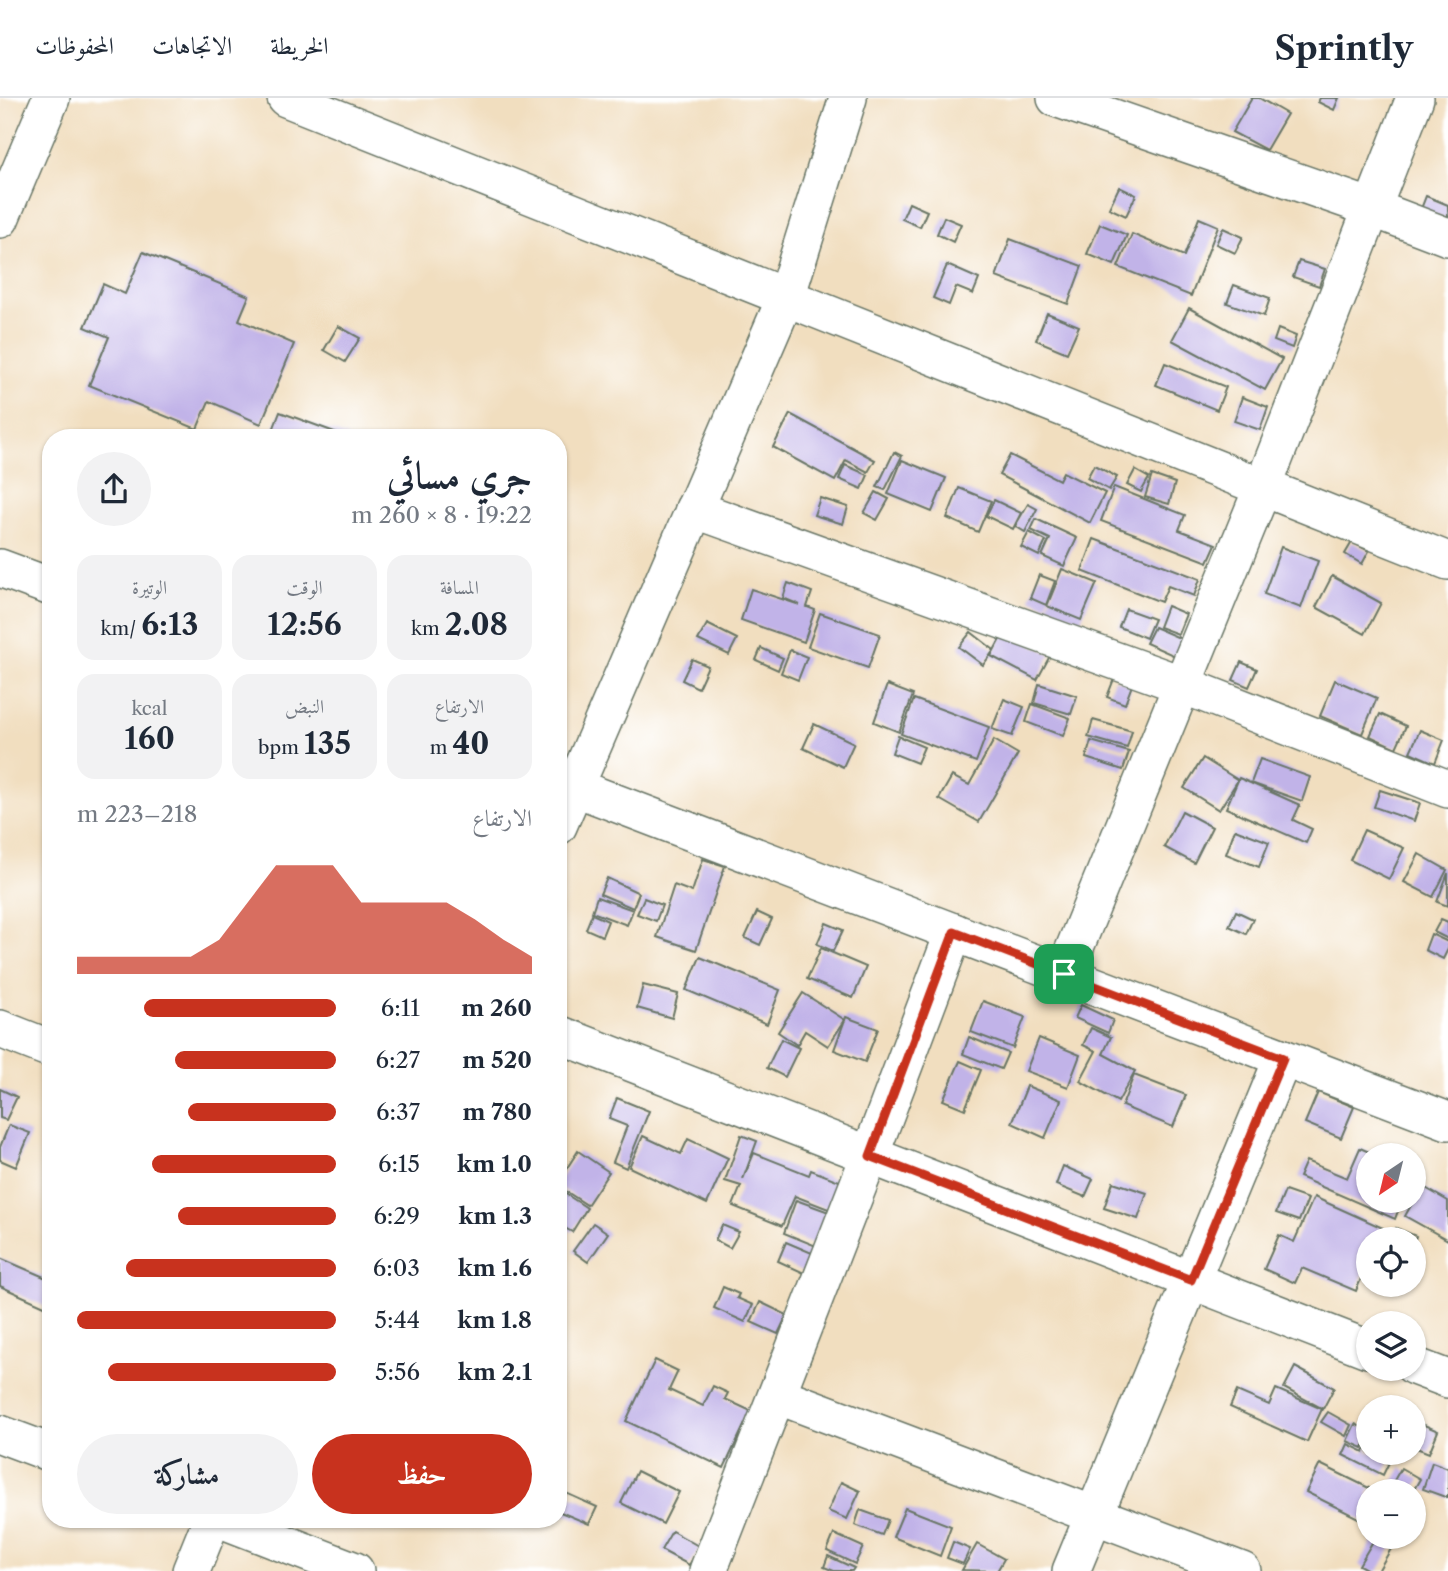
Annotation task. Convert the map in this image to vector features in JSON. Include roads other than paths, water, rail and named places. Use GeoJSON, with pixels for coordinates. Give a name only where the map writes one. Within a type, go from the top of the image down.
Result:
{"type":"FeatureCollection","features":[{"type":"Feature","properties":{"kind":"street"},"geometry":{"type":"LineString","coordinates":[[0,219],[51,98]]}},
{"type":"Feature","properties":{"kind":"street"},"geometry":{"type":"LineString","coordinates":[[286,98],[1448,561]]}},
{"type":"Feature","properties":{"kind":"street"},"geometry":{"type":"LineString","coordinates":[[567,782],[694,509],[786,297],[848,98]]}},
{"type":"Feature","properties":{"kind":"street"},"geometry":{"type":"LineString","coordinates":[[1055,98],[1448,237]]}},
{"type":"Feature","properties":{"kind":"street"},"geometry":{"type":"LineString","coordinates":[[1064,974],[1263,487],[1415,98]]}},
{"type":"Feature","properties":{"kind":"street"},"geometry":{"type":"LineString","coordinates":[[694,509],[1182,685],[1448,789]]}},
{"type":"Feature","properties":{"kind":"street"},"geometry":{"type":"LineString","coordinates":[[0,568],[42,584]]}},
{"type":"Feature","properties":{"kind":"street"},"geometry":{"type":"LineString","coordinates":[[567,784],[1448,1121]]}},
{"type":"Feature","properties":{"kind":"street"},"geometry":{"type":"LineString","coordinates":[[708,1571],[954,932]]}},
{"type":"Feature","properties":{"kind":"street"},"geometry":{"type":"LineString","coordinates":[[0,1029],[42,1045]]}},
{"type":"Feature","properties":{"kind":"street"},"geometry":{"type":"LineString","coordinates":[[567,1038],[1356,1344]]}},
{"type":"Feature","properties":{"kind":"street"},"geometry":{"type":"LineString","coordinates":[[1071,1571],[1283,1058]]}},
{"type":"Feature","properties":{"kind":"street"},"geometry":{"type":"LineString","coordinates":[[1426,1371],[1448,1380]]}},
{"type":"Feature","properties":{"kind":"street"},"geometry":{"type":"LineString","coordinates":[[777,1395],[1242,1571]]}},
{"type":"Feature","properties":{"kind":"street"},"geometry":{"type":"LineString","coordinates":[[0,1434],[42,1450]]}},
{"type":"Feature","properties":{"kind":"street"},"geometry":{"type":"LineString","coordinates":[[191,1571],[208,1528]]}},
{"type":"Feature","properties":{"kind":"street"},"geometry":{"type":"LineString","coordinates":[[269,1528],[355,1571]]}}]}
